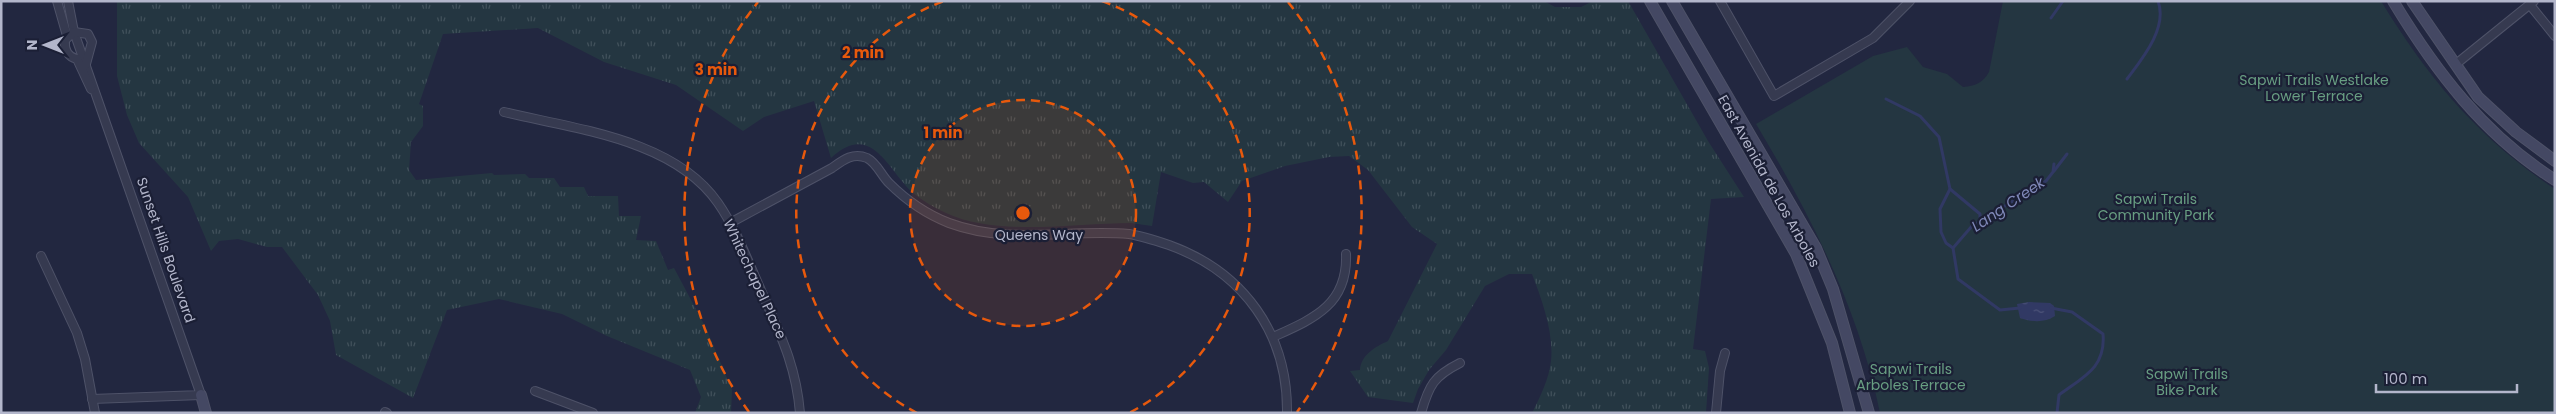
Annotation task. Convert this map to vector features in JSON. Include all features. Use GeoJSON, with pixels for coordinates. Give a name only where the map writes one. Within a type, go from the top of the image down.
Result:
{"type":"FeatureCollection","features":[{"type":"Feature","properties":{"kind":"main road","name":"East Avenida de Los Arboles"},"geometry":{"type":"LineString","coordinates":[[1650,1],[1796,254],[1832,343],[1850,413]]}},
{"type":"Feature","properties":{"kind":"main road","name":"East Avenida de Los Arboles"},"geometry":{"type":"LineString","coordinates":[[1672,1],[1816,248],[1832,289],[1869,413]]}},
{"type":"Feature","properties":{"kind":"main road"},"geometry":{"type":"LineString","coordinates":[[2393,1],[2437,68],[2469,109],[2529,164],[2555,180]]}},
{"type":"Feature","properties":{"kind":"main road"},"geometry":{"type":"LineString","coordinates":[[2412,1],[2427,26],[2478,97],[2516,132],[2555,161]]}},
{"type":"Feature","properties":{"kind":"main road","name":"Sunset Hills Boulevard"},"geometry":{"type":"LineString","coordinates":[[201,395],[206,413]]}},
{"type":"Feature","properties":{"kind":"street","name":"Sunset Hills Boulevard"},"geometry":{"type":"LineString","coordinates":[[57,1],[67,36],[65,49],[71,57],[77,59],[88,84],[97,96]]}},
{"type":"Feature","properties":{"kind":"street","name":"Sunset Hills Boulevard"},"geometry":{"type":"LineString","coordinates":[[68,1],[74,32],[201,395]]}},
{"type":"Feature","properties":{"kind":"street"},"geometry":{"type":"LineString","coordinates":[[1720,1],[1774,96],[1873,38],[1910,1]]}},
{"type":"Feature","properties":{"kind":"street"},"geometry":{"type":"LineString","coordinates":[[2456,64],[2532,3],[2555,36]]}},
{"type":"Feature","properties":{"kind":"street"},"geometry":{"type":"LineString","coordinates":[[67,36],[74,32],[88,34],[92,42],[86,65]]}},
{"type":"Feature","properties":{"kind":"street","name":"Whitechapel Place"},"geometry":{"type":"LineString","coordinates":[[504,112],[632,144],[658,153],[680,166],[700,182],[717,201],[730,223],[791,357],[798,386],[800,413]]}},
{"type":"Feature","properties":{"kind":"street","name":"Queens Way"},"geometry":{"type":"LineString","coordinates":[[730,223],[832,168],[844,159],[861,156],[873,162],[888,182],[914,205],[939,219],[966,230],[1007,236],[1130,234],[1182,250],[1210,265],[1236,286],[1257,308],[1274,338],[1283,364],[1287,392],[1287,413]]}},
{"type":"Feature","properties":{"kind":"street"},"geometry":{"type":"LineString","coordinates":[[1274,338],[1308,322],[1333,301],[1343,285],[1346,254]]}},
{"type":"Feature","properties":{"kind":"street"},"geometry":{"type":"LineString","coordinates":[[41,256],[77,333],[85,359],[95,413]]}},
{"type":"Feature","properties":{"kind":"street"},"geometry":{"type":"LineString","coordinates":[[1716,413],[1720,371],[1725,353]]}},
{"type":"Feature","properties":{"kind":"street"},"geometry":{"type":"LineString","coordinates":[[1421,413],[1431,385],[1441,373],[1460,363]]}},
{"type":"Feature","properties":{"kind":"street"},"geometry":{"type":"LineString","coordinates":[[536,391],[593,413]]}},
{"type":"Feature","properties":{"kind":"street"},"geometry":{"type":"LineString","coordinates":[[92,399],[201,395]]}},
{"type":"Feature","properties":{"kind":"green space"},"geometry":{"type":"Polygon","coordinates":[[[117,1],[1544,1],[1555,7],[1581,7],[1593,1],[1628,1],[1708,141],[1744,197],[1711,199],[1693,349],[1705,351],[1709,368],[1706,413],[1532,413],[1548,374],[1551,361],[1551,339],[1540,295],[1532,274],[1509,274],[1485,286],[1446,350],[1429,370],[1418,389],[1413,403],[1368,397],[1350,371],[1360,370],[1366,356],[1388,341],[1437,244],[1412,227],[1368,170],[1349,156],[1329,157],[1285,166],[1242,181],[1228,202],[1204,182],[1193,183],[1161,172],[1152,226],[1131,223],[1037,227],[989,225],[946,213],[925,202],[904,184],[878,153],[868,147],[858,144],[845,148],[831,158],[814,101],[764,117],[743,131],[676,85],[604,62],[538,28],[443,34],[419,104],[423,106],[423,126],[411,142],[409,170],[416,180],[492,173],[494,175],[525,174],[529,178],[554,178],[560,187],[584,187],[588,196],[618,196],[619,216],[641,216],[636,240],[656,241],[668,270],[674,268],[706,328],[732,390],[731,413],[695,413],[701,397],[690,370],[607,336],[562,314],[499,299],[447,310],[413,398],[336,355],[330,321],[318,295],[282,247],[267,247],[238,239],[219,241],[211,251],[188,197],[139,143],[127,115],[117,76],[117,1]]]}},
{"type":"Feature","properties":{"kind":"green space","name":"Sapwi Trails Community Park"},"geometry":{"type":"Polygon","coordinates":[[[2003,1],[2381,1],[2417,56],[2457,105],[2502,149],[2555,189],[2555,413],[1880,413],[1871,374],[1846,300],[1795,192],[1756,124],[1873,56],[1907,47],[1923,67],[1947,74],[1963,87],[1978,83],[1989,72],[2003,1]]]}},
{"type":"Feature","properties":{"kind":"water"},"geometry":{"type":"Polygon","coordinates":[[[2029,302],[2050,303],[2054,306],[2055,316],[2047,320],[2038,321],[2020,318],[2017,304],[2029,302]]]}},
{"type":"Feature","properties":{"kind":"waterway","name":"Lang Creek"},"geometry":{"type":"LineString","coordinates":[[2051,18],[2063,1]]}},
{"type":"Feature","properties":{"kind":"waterway"},"geometry":{"type":"LineString","coordinates":[[2127,79],[2146,53],[2157,32],[2160,11],[2158,1]]}},
{"type":"Feature","properties":{"kind":"waterway"},"geometry":{"type":"LineString","coordinates":[[1886,99],[1920,116],[1939,137],[1950,189],[1940,209],[1941,232],[1946,243],[1953,248]]}},
{"type":"Feature","properties":{"kind":"waterway"},"geometry":{"type":"LineString","coordinates":[[2054,171],[2067,154]]}},
{"type":"Feature","properties":{"kind":"waterway","name":"Lang Creek"},"geometry":{"type":"LineString","coordinates":[[2020,308],[2000,310],[1958,279],[1953,248],[1972,226],[2046,181],[2053,172],[2054,164]]}},
{"type":"Feature","properties":{"kind":"waterway"},"geometry":{"type":"LineString","coordinates":[[1950,189],[1980,214],[1980,221]]}},
{"type":"Feature","properties":{"kind":"waterway","name":"Lang Creek"},"geometry":{"type":"LineString","coordinates":[[2051,308],[2072,312],[2103,334],[2103,346],[2097,363],[2084,377],[2059,395],[2057,413]]}},
{"type":"Feature","properties":{"kind":"park label","name":"Sapwi Trails Westlake Lower Terrace"},"geometry":{"type":"Point","coordinates":[2314,88]}},
{"type":"Feature","properties":{"kind":"park label","name":"Sapwi Trails Arboles Terrace"},"geometry":{"type":"Point","coordinates":[1911,378]}},
{"type":"Feature","properties":{"kind":"park label","name":"Sapwi Trails Bike Park"},"geometry":{"type":"Point","coordinates":[2187,382]}}]}
